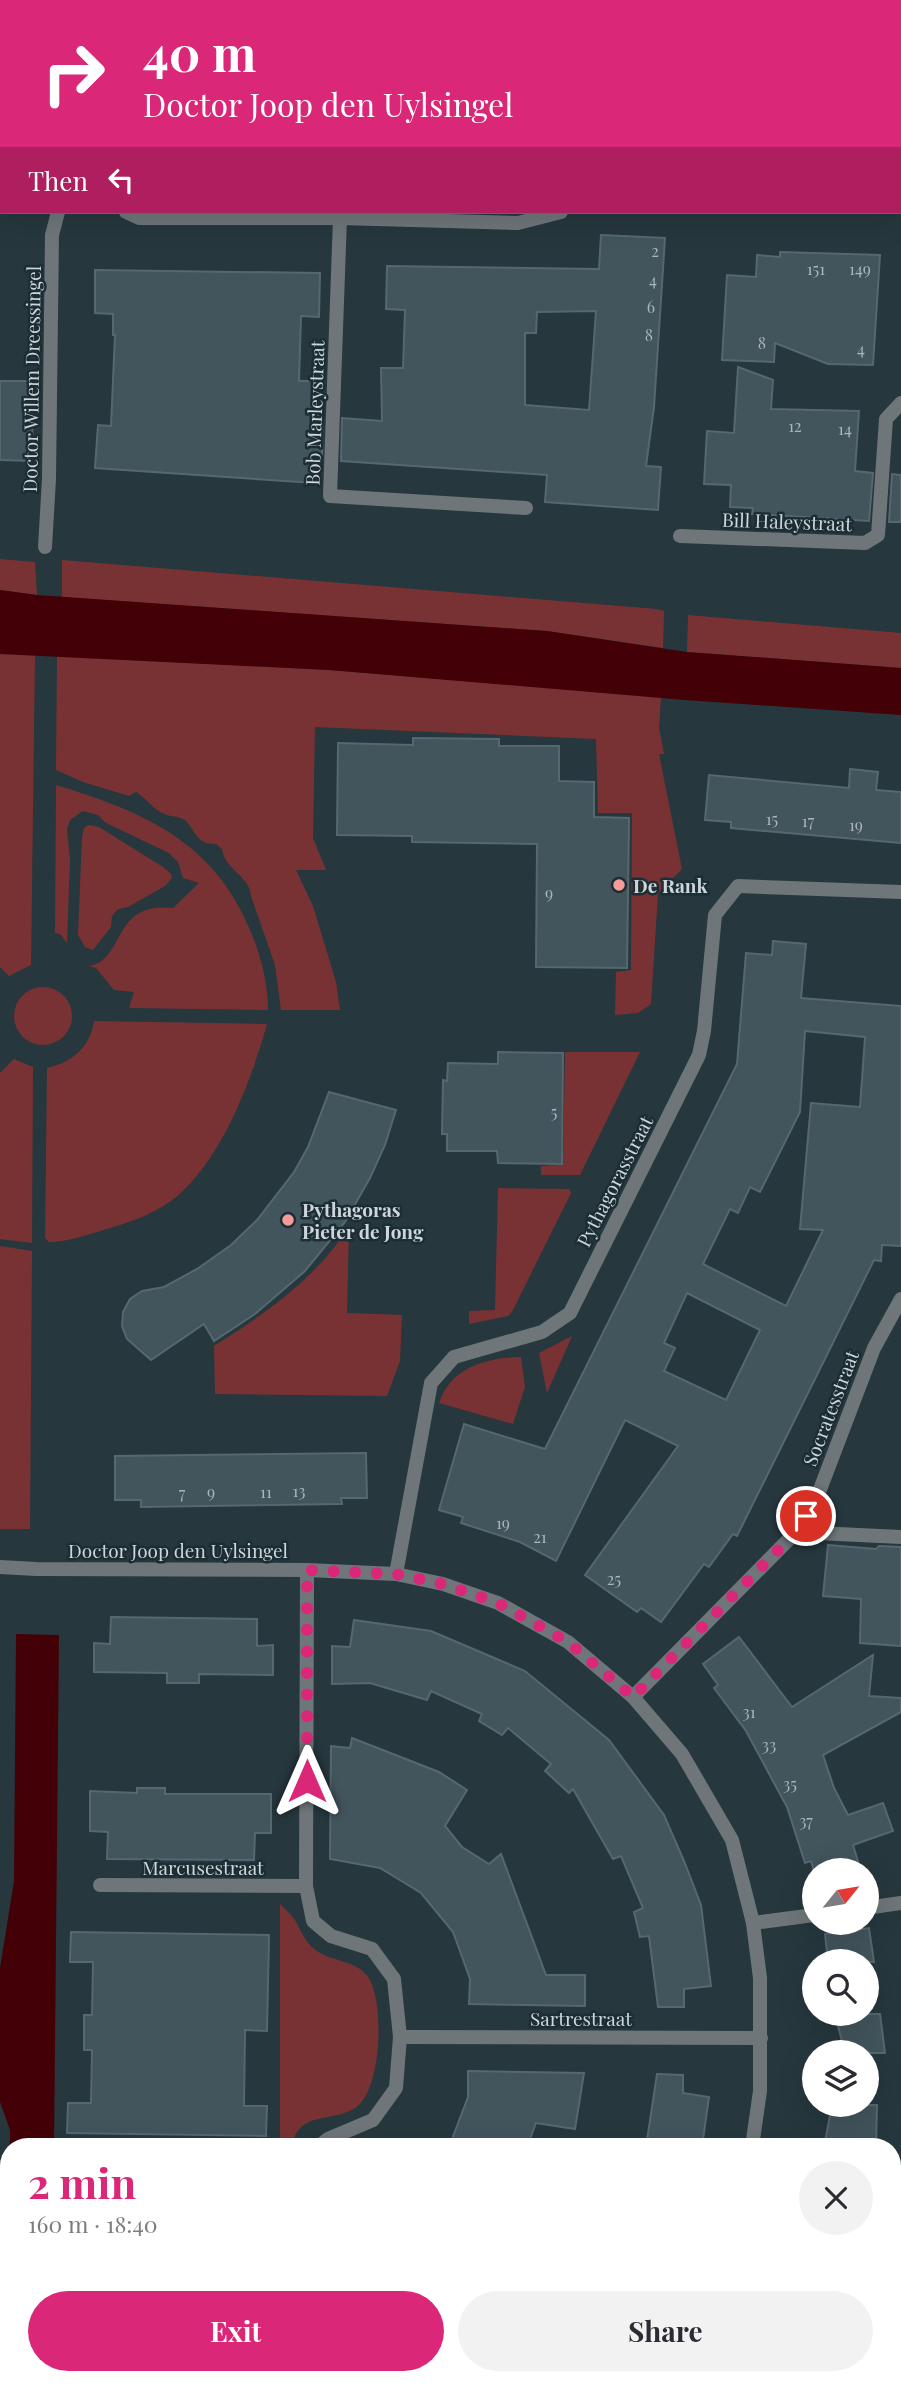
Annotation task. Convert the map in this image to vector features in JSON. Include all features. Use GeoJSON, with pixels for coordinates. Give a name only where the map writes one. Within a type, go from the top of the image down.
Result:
{"type":"FeatureCollection","features":[{"type":"Feature","properties":{"kind":"street","name":"Doctor Willem Dreessingel"},"geometry":{"type":"LineString","coordinates":[[45,547],[49,492],[52,235],[57,214]]}},
{"type":"Feature","properties":{"kind":"street"},"geometry":{"type":"LineString","coordinates":[[130,214],[139,218],[340,218],[518,223],[552,214]]}},
{"type":"Feature","properties":{"kind":"street","name":"Bob Marleystraat"},"geometry":{"type":"LineString","coordinates":[[340,218],[330,496],[526,508]]}},
{"type":"Feature","properties":{"kind":"street","name":"Bill Haleystraat"},"geometry":{"type":"LineString","coordinates":[[680,536],[865,542],[878,535],[886,419],[901,403]]}},
{"type":"Feature","properties":{"kind":"street","name":"Pythagorasstraat"},"geometry":{"type":"LineString","coordinates":[[396,1574],[431,1382],[454,1357],[542,1332],[569,1313],[699,1055],[704,1031],[715,915],[738,886],[901,892]]}},
{"type":"Feature","properties":{"kind":"street","name":"Socratesstraat"},"geometry":{"type":"LineString","coordinates":[[633,1697],[796,1532],[816,1500],[874,1348],[901,1299]]}},
{"type":"Feature","properties":{"kind":"street"},"geometry":{"type":"LineString","coordinates":[[796,1532],[901,1537]]}},
{"type":"Feature","properties":{"kind":"street","name":"Doctor Joop den Uylsingel"},"geometry":{"type":"LineString","coordinates":[[0,1567],[307,1570],[396,1574],[443,1584],[498,1603],[568,1642],[633,1697],[682,1754],[732,1840],[753,1923],[760,1978],[760,2091],[753,2138]]}},
{"type":"Feature","properties":{"kind":"street"},"geometry":{"type":"LineString","coordinates":[[307,1570],[306,1886],[313,1921],[331,1936],[372,1949],[394,1979],[400,2038],[396,2088],[373,2120],[330,2138]]}},
{"type":"Feature","properties":{"kind":"street","name":"Marcusestraat"},"geometry":{"type":"LineString","coordinates":[[100,1885],[306,1886]]}},
{"type":"Feature","properties":{"kind":"street"},"geometry":{"type":"LineString","coordinates":[[879,1906],[901,1903]]}},
{"type":"Feature","properties":{"kind":"street"},"geometry":{"type":"LineString","coordinates":[[753,1923],[802,1917]]}},
{"type":"Feature","properties":{"kind":"street","name":"Sartrestraat"},"geometry":{"type":"LineString","coordinates":[[400,2038],[761,2038]]}},
{"type":"Feature","properties":{"kind":"shaded area"},"geometry":{"type":"Polygon","coordinates":[[[0,559],[35,562],[37,595],[0,590],[0,559]]]}},
{"type":"Feature","properties":{"kind":"shaded area"},"geometry":{"type":"Polygon","coordinates":[[[62,560],[657,609],[664,611],[663,648],[547,631],[62,597],[62,560]]]}},
{"type":"Feature","properties":{"kind":"shaded area"},"geometry":{"type":"Polygon","coordinates":[[[0,590],[37,595],[547,631],[687,652],[901,668],[901,715],[329,670],[0,654],[0,590]]]}},
{"type":"Feature","properties":{"kind":"shaded area"},"geometry":{"type":"Polygon","coordinates":[[[688,615],[901,633],[901,668],[687,652],[688,615]]]}},
{"type":"Feature","properties":{"kind":"shaded area"},"geometry":{"type":"Polygon","coordinates":[[[0,654],[35,654],[31,965],[9,976],[0,967],[0,654]]]}},
{"type":"Feature","properties":{"kind":"shaded area"},"geometry":{"type":"Polygon","coordinates":[[[57,656],[329,670],[661,697],[659,728],[664,754],[659,754],[682,869],[658,893],[651,1004],[638,1013],[615,1015],[616,972],[631,970],[632,813],[598,813],[596,739],[315,727],[313,838],[326,870],[296,870],[313,906],[336,982],[340,1010],[281,1010],[275,965],[250,889],[228,862],[222,849],[216,844],[201,840],[185,820],[162,813],[136,792],[129,796],[83,782],[56,770],[57,656]]]}},
{"type":"Feature","properties":{"kind":"shaded area"},"geometry":{"type":"Polygon","coordinates":[[[56,785],[147,819],[173,834],[217,874],[236,901],[255,941],[265,980],[268,1010],[129,1008],[134,992],[114,990],[96,968],[89,966],[101,961],[109,953],[129,922],[139,913],[153,908],[173,908],[199,883],[183,878],[178,862],[169,853],[106,823],[98,815],[83,811],[70,820],[67,829],[70,861],[67,943],[60,934],[55,933],[56,785]]]}},
{"type":"Feature","properties":{"kind":"shaded area"},"geometry":{"type":"Polygon","coordinates":[[[88,825],[99,827],[163,867],[172,878],[165,886],[128,907],[118,909],[112,916],[111,927],[93,950],[85,947],[78,935],[82,837],[84,828],[88,825]]]}},
{"type":"Feature","properties":{"kind":"shaded area"},"geometry":{"type":"Polygon","coordinates":[[[43,987],[54,989],[67,1000],[72,1016],[70,1027],[59,1040],[43,1045],[32,1043],[19,1032],[14,1016],[16,1005],[27,992],[43,987]]]}},
{"type":"Feature","properties":{"kind":"shaded area"},"geometry":{"type":"Polygon","coordinates":[[[94,1021],[267,1024],[243,1096],[219,1144],[189,1185],[171,1201],[140,1218],[64,1241],[49,1242],[45,1238],[47,1068],[65,1062],[79,1052],[89,1038],[94,1021]]]}},
{"type":"Feature","properties":{"kind":"shaded area"},"geometry":{"type":"Polygon","coordinates":[[[565,1052],[640,1052],[580,1175],[541,1175],[541,1166],[563,1165],[565,1052]]]}},
{"type":"Feature","properties":{"kind":"shaded area"},"geometry":{"type":"Polygon","coordinates":[[[14,1059],[33,1067],[32,1243],[0,1239],[0,1073],[14,1059]]]}},
{"type":"Feature","properties":{"kind":"shaded area"},"geometry":{"type":"Polygon","coordinates":[[[498,1188],[569,1189],[571,1193],[512,1312],[508,1316],[469,1324],[469,1311],[495,1310],[498,1188]]]}},
{"type":"Feature","properties":{"kind":"shaded area"},"geometry":{"type":"Polygon","coordinates":[[[349,1225],[347,1313],[402,1315],[400,1361],[387,1396],[215,1394],[214,1346],[270,1308],[307,1277],[349,1225]]]}},
{"type":"Feature","properties":{"kind":"shaded area"},"geometry":{"type":"Polygon","coordinates":[[[0,1246],[32,1251],[30,1529],[0,1529],[0,1246]]]}},
{"type":"Feature","properties":{"kind":"shaded area"},"geometry":{"type":"Polygon","coordinates":[[[572,1336],[547,1393],[539,1353],[572,1336]]]}},
{"type":"Feature","properties":{"kind":"shaded area"},"geometry":{"type":"Polygon","coordinates":[[[521,1357],[525,1387],[513,1424],[439,1403],[452,1381],[471,1367],[495,1360],[521,1357]]]}},
{"type":"Feature","properties":{"kind":"shaded area"},"geometry":{"type":"Polygon","coordinates":[[[16,1634],[59,1635],[54,2138],[10,2138],[10,2130],[0,2102],[0,1968],[14,1881],[16,1634]]]}},
{"type":"Feature","properties":{"kind":"shaded area"},"geometry":{"type":"Polygon","coordinates":[[[280,1904],[315,1950],[358,1968],[368,1977],[377,2005],[378,2046],[371,2084],[364,2099],[355,2108],[309,2122],[301,2127],[294,2138],[280,2138],[280,1904]]]}},
{"type":"Feature","properties":{"kind":"building"},"geometry":{"type":"Polygon","coordinates":[[[601,235],[665,238],[654,407],[646,466],[661,467],[658,510],[545,502],[547,475],[341,461],[342,418],[382,421],[381,368],[403,368],[405,310],[386,309],[387,266],[599,269],[601,235]],[[596,311],[537,312],[536,333],[525,333],[525,405],[589,410],[596,311]]]}},
{"type":"Feature","properties":{"kind":"building"},"geometry":{"type":"Polygon","coordinates":[[[780,252],[880,255],[873,365],[828,364],[775,343],[774,362],[722,360],[727,275],[756,277],[757,255],[780,257],[780,252]]]}},
{"type":"Feature","properties":{"kind":"building"},"geometry":{"type":"Polygon","coordinates":[[[95,270],[320,273],[319,317],[301,316],[299,381],[320,381],[322,460],[315,460],[314,483],[95,468],[98,425],[111,426],[115,335],[113,314],[95,313],[95,270]]]}},
{"type":"Feature","properties":{"kind":"building"},"geometry":{"type":"Polygon","coordinates":[[[738,367],[773,380],[771,409],[859,411],[855,471],[873,473],[869,521],[752,514],[753,508],[730,507],[731,485],[704,484],[707,431],[734,433],[738,367]]]}},
{"type":"Feature","properties":{"kind":"building"},"geometry":{"type":"Polygon","coordinates":[[[0,381],[33,381],[32,461],[0,460],[0,381]]]}},
{"type":"Feature","properties":{"kind":"building"},"geometry":{"type":"Polygon","coordinates":[[[892,474],[901,475],[901,522],[889,522],[892,474]]]}},
{"type":"Feature","properties":{"kind":"building"},"geometry":{"type":"Polygon","coordinates":[[[413,738],[499,739],[499,746],[559,746],[559,781],[594,782],[594,817],[629,818],[627,968],[536,967],[537,844],[412,842],[412,836],[337,835],[338,743],[413,745],[413,738]]]}},
{"type":"Feature","properties":{"kind":"building"},"geometry":{"type":"Polygon","coordinates":[[[850,769],[878,772],[876,790],[901,792],[901,843],[731,828],[731,822],[705,820],[709,775],[849,788],[850,769]]]}},
{"type":"Feature","properties":{"kind":"building"},"geometry":{"type":"Polygon","coordinates":[[[773,941],[806,944],[801,998],[901,1006],[901,1246],[882,1245],[881,1261],[874,1260],[737,1536],[733,1534],[709,1567],[704,1564],[661,1622],[641,1608],[637,1612],[585,1575],[678,1446],[625,1420],[556,1561],[520,1542],[461,1523],[463,1517],[439,1510],[464,1424],[545,1449],[737,1064],[746,953],[772,955],[773,941]],[[805,1031],[800,1112],[760,1192],[750,1187],[738,1213],[730,1209],[703,1264],[786,1306],[823,1230],[800,1229],[811,1103],[860,1107],[865,1037],[805,1031]],[[687,1293],[664,1343],[675,1348],[664,1371],[726,1400],[760,1330],[687,1293]]]}},
{"type":"Feature","properties":{"kind":"building"},"geometry":{"type":"Polygon","coordinates":[[[498,1052],[563,1053],[562,1164],[498,1163],[497,1151],[447,1151],[447,1134],[442,1134],[443,1080],[447,1081],[448,1063],[498,1064],[498,1052]]]}},
{"type":"Feature","properties":{"kind":"building"},"geometry":{"type":"Polygon","coordinates":[[[329,1092],[396,1110],[385,1145],[370,1178],[345,1222],[305,1271],[255,1314],[214,1341],[204,1324],[151,1360],[127,1339],[122,1326],[123,1312],[130,1299],[142,1291],[164,1287],[197,1269],[231,1245],[257,1220],[294,1172],[308,1147],[329,1092]]]}},
{"type":"Feature","properties":{"kind":"building"},"geometry":{"type":"Polygon","coordinates":[[[366,1453],[367,1498],[341,1498],[342,1504],[141,1507],[141,1500],[115,1500],[115,1456],[366,1453]]]}},
{"type":"Feature","properties":{"kind":"building"},"geometry":{"type":"Polygon","coordinates":[[[828,1545],[876,1549],[879,1546],[901,1547],[901,1646],[860,1643],[861,1599],[823,1596],[828,1545]]]}},
{"type":"Feature","properties":{"kind":"building"},"geometry":{"type":"Polygon","coordinates":[[[111,1617],[257,1619],[257,1646],[273,1645],[273,1675],[199,1674],[199,1683],[167,1683],[167,1673],[94,1672],[94,1643],[110,1644],[111,1617]]]}},
{"type":"Feature","properties":{"kind":"building"},"geometry":{"type":"Polygon","coordinates":[[[354,1620],[431,1631],[525,1671],[609,1740],[664,1815],[684,1861],[701,1905],[711,1986],[684,1989],[684,2007],[658,2007],[649,1936],[640,1937],[634,1912],[643,1908],[621,1856],[613,1859],[573,1789],[569,1793],[545,1771],[551,1764],[508,1728],[502,1735],[479,1721],[482,1714],[431,1691],[427,1700],[370,1683],[332,1684],[332,1646],[350,1647],[354,1620]]]}},
{"type":"Feature","properties":{"kind":"building"},"geometry":{"type":"Polygon","coordinates":[[[739,1637],[792,1707],[873,1655],[869,1696],[901,1698],[901,1712],[823,1755],[834,1788],[848,1815],[883,1803],[893,1831],[853,1845],[857,1858],[803,1858],[787,1807],[746,1731],[714,1688],[718,1685],[703,1664],[739,1637]]]}},
{"type":"Feature","properties":{"kind":"building"},"geometry":{"type":"Polygon","coordinates":[[[352,1738],[439,1772],[467,1790],[445,1826],[462,1847],[489,1864],[501,1854],[546,1975],[585,1975],[585,2006],[469,2004],[470,1979],[453,1932],[421,1893],[380,1868],[330,1859],[331,1746],[350,1748],[352,1738]]]}},
{"type":"Feature","properties":{"kind":"building"},"geometry":{"type":"Polygon","coordinates":[[[137,1788],[165,1788],[165,1794],[271,1794],[271,1833],[255,1833],[254,1860],[107,1859],[108,1832],[90,1831],[90,1791],[137,1793],[137,1788]]]}},
{"type":"Feature","properties":{"kind":"building"},"geometry":{"type":"Polygon","coordinates":[[[71,1932],[269,1935],[267,2031],[245,2030],[244,2106],[267,2106],[266,2136],[67,2133],[68,2103],[91,2103],[92,2050],[84,2050],[84,2015],[92,2015],[93,1962],[70,1962],[71,1932]]]}},
{"type":"Feature","properties":{"kind":"building"},"geometry":{"type":"Polygon","coordinates":[[[825,1936],[870,1936],[872,1949],[827,1949],[825,1936]]]}},
{"type":"Feature","properties":{"kind":"building"},"geometry":{"type":"Polygon","coordinates":[[[880,2014],[885,2053],[879,2053],[879,2040],[842,2040],[838,2026],[879,2026],[880,2014]]]}},
{"type":"Feature","properties":{"kind":"building"},"geometry":{"type":"Polygon","coordinates":[[[468,2071],[584,2073],[575,2129],[536,2123],[530,2138],[452,2138],[468,2097],[468,2071]]]}},
{"type":"Feature","properties":{"kind":"building"},"geometry":{"type":"Polygon","coordinates":[[[657,2074],[683,2075],[683,2093],[709,2097],[703,2138],[647,2138],[657,2074]]]}},
{"type":"Feature","properties":{"kind":"building"},"geometry":{"type":"Polygon","coordinates":[[[830,2117],[877,2117],[876,2138],[826,2138],[830,2117]]]}},
{"type":"Feature","properties":{"kind":"place","name":"De Rank"},"geometry":{"type":"Point","coordinates":[619,885]}},
{"type":"Feature","properties":{"kind":"place","name":"Pythagoras Pieter de Jong"},"geometry":{"type":"Point","coordinates":[288,1220]}},
{"type":"Feature","properties":{"kind":"route"},"geometry":{"type":"LineString","coordinates":[[307,1781],[307,1570],[396,1574],[443,1584],[498,1603],[568,1642],[633,1697],[796,1532],[806,1516]]}}]}
